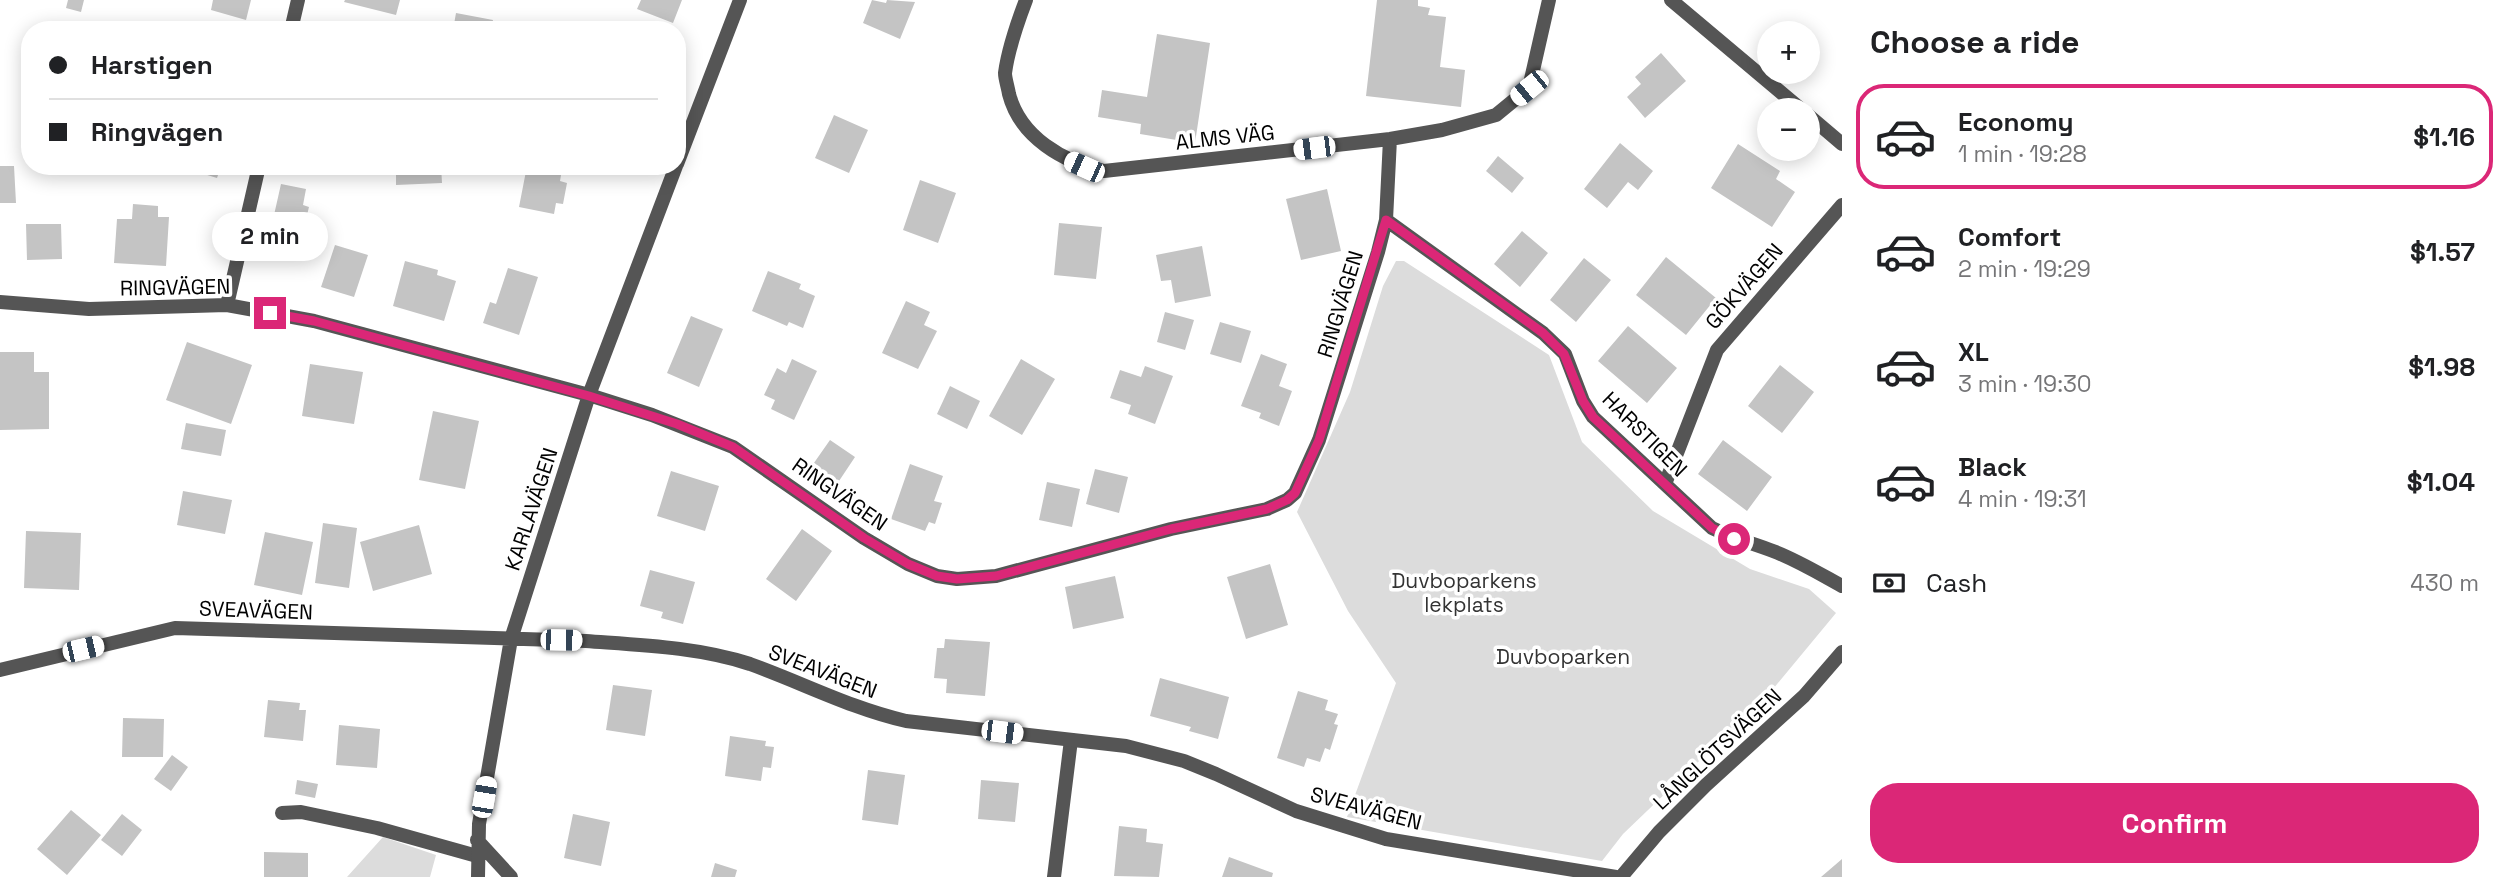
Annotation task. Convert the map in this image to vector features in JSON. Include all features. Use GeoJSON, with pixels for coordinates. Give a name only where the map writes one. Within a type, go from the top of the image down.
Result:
{"type":"FeatureCollection","features":[{"type":"Feature","properties":{"kind":"street"},"geometry":{"type":"LineString","coordinates":[[293,21],[298,0]]}},
{"type":"Feature","properties":{"kind":"street","name":"KARLAVÄGEN"},"geometry":{"type":"LineString","coordinates":[[686,141],[740,0]]}},
{"type":"Feature","properties":{"kind":"street","name":"ALMS VÄG"},"geometry":{"type":"LineString","coordinates":[[1026,0],[1005,75],[1013,109],[1041,143],[1084,167],[1104,171],[1390,139],[1442,130],[1496,115],[1529,88],[1549,0]]}},
{"type":"Feature","properties":{"kind":"street"},"geometry":{"type":"LineString","coordinates":[[1671,0],[1788,98]]}},
{"type":"Feature","properties":{"kind":"street"},"geometry":{"type":"LineString","coordinates":[[1820,125],[1842,144]]}},
{"type":"Feature","properties":{"kind":"street","name":"RINGVÄGEN"},"geometry":{"type":"LineString","coordinates":[[0,302],[89,309],[227,305],[314,321],[589,396],[652,415],[733,447],[864,538],[908,564],[937,576],[957,579],[996,576],[1171,529],[1267,509],[1287,500],[1295,493],[1319,440],[1386,220],[1390,139]]}},
{"type":"Feature","properties":{"kind":"street"},"geometry":{"type":"LineString","coordinates":[[227,305],[257,175]]}},
{"type":"Feature","properties":{"kind":"street","name":"KARLAVÄGEN"},"geometry":{"type":"LineString","coordinates":[[478,877],[477,839],[511,639],[589,396],[673,175]]}},
{"type":"Feature","properties":{"kind":"street","name":"GÖKVÄGEN"},"geometry":{"type":"LineString","coordinates":[[1665,484],[1717,350],[1842,205]]}},
{"type":"Feature","properties":{"kind":"street","name":"HARSTIGEN"},"geometry":{"type":"LineString","coordinates":[[1386,220],[1543,333],[1564,354],[1583,401],[1593,417],[1712,528],[1734,539],[1796,561],[1842,586]]}},
{"type":"Feature","properties":{"kind":"street","name":"SVEAVÄGEN"},"geometry":{"type":"LineString","coordinates":[[0,670],[175,628],[650,645],[749,664],[871,713],[906,721],[1126,746],[1184,761],[1296,811],[1386,839],[1619,877]]}},
{"type":"Feature","properties":{"kind":"street","name":"LÅNGLÖTSVÄGEN"},"geometry":{"type":"LineString","coordinates":[[1619,877],[1706,785],[1804,696],[1842,652]]}},
{"type":"Feature","properties":{"kind":"street"},"geometry":{"type":"LineString","coordinates":[[1054,877],[1071,740]]}},
{"type":"Feature","properties":{"kind":"street"},"geometry":{"type":"LineString","coordinates":[[282,813],[301,812],[352,823],[477,856]]}},
{"type":"Feature","properties":{"kind":"street"},"geometry":{"type":"LineString","coordinates":[[477,839],[511,877]]}},
{"type":"Feature","properties":{"kind":"green space","name":"Duvboparken"},"geometry":{"type":"Polygon","coordinates":[[[1396,261],[1404,261],[1549,355],[1582,442],[1653,511],[1750,569],[1809,589],[1836,613],[1768,695],[1623,834],[1602,861],[1347,817],[1396,683],[1348,611],[1297,512],[1350,392],[1383,286],[1396,261]]]}},
{"type":"Feature","properties":{"kind":"green space"},"geometry":{"type":"Polygon","coordinates":[[[383,837],[436,855],[430,877],[347,877],[383,837]]]}},
{"type":"Feature","properties":{"kind":"building"},"geometry":{"type":"Polygon","coordinates":[[[68,0],[84,0],[81,12],[66,8],[68,0]]]}},
{"type":"Feature","properties":{"kind":"building"},"geometry":{"type":"Polygon","coordinates":[[[213,0],[251,0],[246,20],[211,10],[213,0]]]}},
{"type":"Feature","properties":{"kind":"building"},"geometry":{"type":"Polygon","coordinates":[[[400,0],[396,15],[344,2],[400,0]]]}},
{"type":"Feature","properties":{"kind":"building"},"geometry":{"type":"Polygon","coordinates":[[[641,0],[682,0],[674,21],[637,9],[641,0]]]}},
{"type":"Feature","properties":{"kind":"building"},"geometry":{"type":"Polygon","coordinates":[[[872,0],[886,3],[887,0],[915,2],[900,39],[863,23],[872,0]]]}},
{"type":"Feature","properties":{"kind":"building"},"geometry":{"type":"Polygon","coordinates":[[[1377,0],[1418,0],[1418,6],[1430,8],[1428,15],[1446,17],[1440,67],[1465,70],[1461,107],[1366,96],[1377,0]]]}},
{"type":"Feature","properties":{"kind":"building"},"geometry":{"type":"Polygon","coordinates":[[[456,13],[493,20],[493,21],[455,21],[456,13]]]}},
{"type":"Feature","properties":{"kind":"building"},"geometry":{"type":"Polygon","coordinates":[[[1157,34],[1210,43],[1195,143],[1140,134],[1141,124],[1098,117],[1102,90],[1147,97],[1157,34]]]}},
{"type":"Feature","properties":{"kind":"building"},"geometry":{"type":"Polygon","coordinates":[[[1661,53],[1686,81],[1645,118],[1627,97],[1641,84],[1635,77],[1661,53]]]}},
{"type":"Feature","properties":{"kind":"building"},"geometry":{"type":"Polygon","coordinates":[[[834,115],[868,130],[849,173],[815,158],[834,115]]]}},
{"type":"Feature","properties":{"kind":"building"},"geometry":{"type":"Polygon","coordinates":[[[1620,143],[1653,171],[1638,190],[1628,182],[1607,208],[1584,189],[1620,143]]]}},
{"type":"Feature","properties":{"kind":"building"},"geometry":{"type":"Polygon","coordinates":[[[1738,144],[1757,156],[1757,161],[1764,161],[1780,171],[1776,179],[1795,192],[1772,227],[1711,188],[1738,144]]]}},
{"type":"Feature","properties":{"kind":"building"},"geometry":{"type":"Polygon","coordinates":[[[1498,156],[1524,178],[1512,193],[1486,171],[1498,156]]]}},
{"type":"Feature","properties":{"kind":"building"},"geometry":{"type":"Polygon","coordinates":[[[0,166],[14,166],[16,203],[0,203],[0,166]]]}},
{"type":"Feature","properties":{"kind":"building"},"geometry":{"type":"Polygon","coordinates":[[[396,175],[442,175],[442,183],[396,185],[396,175]]]}},
{"type":"Feature","properties":{"kind":"building"},"geometry":{"type":"Polygon","coordinates":[[[525,175],[561,175],[560,181],[567,183],[563,204],[556,203],[554,214],[519,207],[525,175]]]}},
{"type":"Feature","properties":{"kind":"building"},"geometry":{"type":"Polygon","coordinates":[[[920,180],[956,193],[938,243],[903,230],[920,180]]]}},
{"type":"Feature","properties":{"kind":"building"},"geometry":{"type":"Polygon","coordinates":[[[281,184],[306,189],[303,205],[309,207],[306,219],[300,218],[297,230],[272,224],[281,184]]]}},
{"type":"Feature","properties":{"kind":"building"},"geometry":{"type":"Polygon","coordinates":[[[1327,189],[1341,251],[1301,260],[1286,199],[1327,189]]]}},
{"type":"Feature","properties":{"kind":"building"},"geometry":{"type":"Polygon","coordinates":[[[133,204],[158,206],[158,217],[169,217],[166,266],[114,263],[117,219],[132,219],[133,204]]]}},
{"type":"Feature","properties":{"kind":"building"},"geometry":{"type":"Polygon","coordinates":[[[1059,223],[1102,227],[1096,279],[1054,275],[1059,223]]]}},
{"type":"Feature","properties":{"kind":"building"},"geometry":{"type":"Polygon","coordinates":[[[26,224],[61,224],[62,259],[27,260],[26,224]]]}},
{"type":"Feature","properties":{"kind":"building"},"geometry":{"type":"Polygon","coordinates":[[[1522,231],[1548,253],[1520,287],[1494,264],[1522,231]]]}},
{"type":"Feature","properties":{"kind":"building"},"geometry":{"type":"Polygon","coordinates":[[[335,245],[368,255],[354,297],[321,287],[335,245]]]}},
{"type":"Feature","properties":{"kind":"building"},"geometry":{"type":"Polygon","coordinates":[[[1202,246],[1211,296],[1175,303],[1171,280],[1161,281],[1156,255],[1202,246]]]}},
{"type":"Feature","properties":{"kind":"building"},"geometry":{"type":"Polygon","coordinates":[[[1666,257],[1716,298],[1686,335],[1636,295],[1666,257]]]}},
{"type":"Feature","properties":{"kind":"building"},"geometry":{"type":"Polygon","coordinates":[[[1584,258],[1611,280],[1576,322],[1550,300],[1584,258]]]}},
{"type":"Feature","properties":{"kind":"building"},"geometry":{"type":"Polygon","coordinates":[[[405,261],[438,270],[437,275],[456,281],[444,321],[393,306],[405,261]]]}},
{"type":"Feature","properties":{"kind":"building"},"geometry":{"type":"Polygon","coordinates":[[[508,268],[538,277],[519,335],[483,323],[490,302],[496,304],[508,268]]]}},
{"type":"Feature","properties":{"kind":"building"},"geometry":{"type":"Polygon","coordinates":[[[768,271],[801,284],[799,289],[815,296],[803,328],[789,322],[787,326],[752,311],[768,271]]]}},
{"type":"Feature","properties":{"kind":"building"},"geometry":{"type":"Polygon","coordinates":[[[906,301],[930,312],[924,325],[937,331],[918,369],[882,353],[906,301]]]}},
{"type":"Feature","properties":{"kind":"building"},"geometry":{"type":"Polygon","coordinates":[[[1165,312],[1194,320],[1185,350],[1157,342],[1165,312]]]}},
{"type":"Feature","properties":{"kind":"building"},"geometry":{"type":"Polygon","coordinates":[[[691,316],[723,329],[699,387],[667,373],[691,316]]]}},
{"type":"Feature","properties":{"kind":"building"},"geometry":{"type":"Polygon","coordinates":[[[1220,322],[1251,331],[1241,363],[1210,354],[1220,322]]]}},
{"type":"Feature","properties":{"kind":"building"},"geometry":{"type":"Polygon","coordinates":[[[1628,326],[1677,368],[1647,403],[1598,361],[1628,326]]]}},
{"type":"Feature","properties":{"kind":"building"},"geometry":{"type":"Polygon","coordinates":[[[187,342],[252,365],[231,424],[166,400],[187,342]]]}},
{"type":"Feature","properties":{"kind":"building"},"geometry":{"type":"Polygon","coordinates":[[[0,352],[34,352],[34,372],[49,372],[49,429],[0,430],[0,352]]]}},
{"type":"Feature","properties":{"kind":"building"},"geometry":{"type":"Polygon","coordinates":[[[1261,354],[1287,364],[1279,386],[1292,391],[1279,426],[1259,418],[1261,413],[1241,406],[1261,354]]]}},
{"type":"Feature","properties":{"kind":"building"},"geometry":{"type":"Polygon","coordinates":[[[792,359],[817,371],[794,420],[771,409],[775,400],[764,395],[777,368],[786,373],[792,359]]]}},
{"type":"Feature","properties":{"kind":"building"},"geometry":{"type":"Polygon","coordinates":[[[1021,359],[1055,379],[1022,435],[989,416],[1021,359]]]}},
{"type":"Feature","properties":{"kind":"building"},"geometry":{"type":"Polygon","coordinates":[[[310,364],[363,372],[354,424],[302,416],[310,364]]]}},
{"type":"Feature","properties":{"kind":"building"},"geometry":{"type":"Polygon","coordinates":[[[1780,365],[1814,392],[1782,433],[1748,406],[1780,365]]]}},
{"type":"Feature","properties":{"kind":"building"},"geometry":{"type":"Polygon","coordinates":[[[1145,366],[1173,376],[1155,424],[1128,414],[1131,405],[1110,398],[1120,370],[1141,377],[1145,366]]]}},
{"type":"Feature","properties":{"kind":"building"},"geometry":{"type":"Polygon","coordinates":[[[950,386],[980,401],[967,429],[937,414],[950,386]]]}},
{"type":"Feature","properties":{"kind":"building"},"geometry":{"type":"Polygon","coordinates":[[[433,411],[479,421],[465,489],[419,480],[433,411]]]}},
{"type":"Feature","properties":{"kind":"building"},"geometry":{"type":"Polygon","coordinates":[[[186,423],[226,430],[221,456],[181,449],[186,423]]]}},
{"type":"Feature","properties":{"kind":"building"},"geometry":{"type":"Polygon","coordinates":[[[830,440],[855,457],[835,487],[809,470],[830,440]]]}},
{"type":"Feature","properties":{"kind":"building"},"geometry":{"type":"Polygon","coordinates":[[[1723,440],[1772,477],[1747,511],[1698,474],[1723,440]]]}},
{"type":"Feature","properties":{"kind":"building"},"geometry":{"type":"Polygon","coordinates":[[[910,464],[943,476],[934,501],[942,503],[935,524],[929,522],[925,531],[891,519],[910,464]]]}},
{"type":"Feature","properties":{"kind":"building"},"geometry":{"type":"Polygon","coordinates":[[[1095,469],[1128,477],[1119,513],[1086,504],[1095,469]]]}},
{"type":"Feature","properties":{"kind":"building"},"geometry":{"type":"Polygon","coordinates":[[[671,471],[719,486],[705,531],[657,516],[671,471]]]}},
{"type":"Feature","properties":{"kind":"building"},"geometry":{"type":"Polygon","coordinates":[[[1047,482],[1080,489],[1072,527],[1039,520],[1047,482]]]}},
{"type":"Feature","properties":{"kind":"building"},"geometry":{"type":"Polygon","coordinates":[[[183,491],[232,500],[225,534],[177,525],[183,491]]]}},
{"type":"Feature","properties":{"kind":"building"},"geometry":{"type":"Polygon","coordinates":[[[323,523],[357,528],[349,588],[315,583],[323,523]]]}},
{"type":"Feature","properties":{"kind":"building"},"geometry":{"type":"Polygon","coordinates":[[[419,525],[432,574],[373,591],[360,542],[419,525]]]}},
{"type":"Feature","properties":{"kind":"building"},"geometry":{"type":"Polygon","coordinates":[[[802,529],[832,551],[796,601],[766,579],[802,529]]]}},
{"type":"Feature","properties":{"kind":"building"},"geometry":{"type":"Polygon","coordinates":[[[26,531],[81,533],[79,590],[24,588],[26,531]]]}},
{"type":"Feature","properties":{"kind":"building"},"geometry":{"type":"Polygon","coordinates":[[[265,532],[313,542],[302,595],[254,585],[265,532]]]}},
{"type":"Feature","properties":{"kind":"building"},"geometry":{"type":"Polygon","coordinates":[[[1270,564],[1288,625],[1246,639],[1227,577],[1270,564]]]}},
{"type":"Feature","properties":{"kind":"building"},"geometry":{"type":"Polygon","coordinates":[[[650,570],[695,582],[683,624],[661,618],[663,612],[640,606],[650,570]]]}},
{"type":"Feature","properties":{"kind":"building"},"geometry":{"type":"Polygon","coordinates":[[[1115,576],[1124,618],[1073,629],[1065,587],[1115,576]]]}},
{"type":"Feature","properties":{"kind":"building"},"geometry":{"type":"Polygon","coordinates":[[[945,639],[990,642],[985,696],[946,693],[947,679],[934,678],[937,648],[944,648],[945,639]]]}},
{"type":"Feature","properties":{"kind":"building"},"geometry":{"type":"Polygon","coordinates":[[[1160,678],[1229,697],[1218,739],[1189,731],[1191,727],[1150,716],[1160,678]]]}},
{"type":"Feature","properties":{"kind":"building"},"geometry":{"type":"Polygon","coordinates":[[[613,685],[652,690],[645,736],[606,730],[613,685]]]}},
{"type":"Feature","properties":{"kind":"building"},"geometry":{"type":"Polygon","coordinates":[[[1298,691],[1328,700],[1325,710],[1338,714],[1334,724],[1338,725],[1330,750],[1325,748],[1320,762],[1307,758],[1304,767],[1277,758],[1298,691]]]}},
{"type":"Feature","properties":{"kind":"building"},"geometry":{"type":"Polygon","coordinates":[[[268,700],[300,703],[299,710],[306,710],[303,741],[264,737],[268,700]]]}},
{"type":"Feature","properties":{"kind":"building"},"geometry":{"type":"Polygon","coordinates":[[[123,718],[164,719],[163,757],[122,757],[123,718]]]}},
{"type":"Feature","properties":{"kind":"building"},"geometry":{"type":"Polygon","coordinates":[[[339,725],[380,729],[377,768],[336,765],[339,725]]]}},
{"type":"Feature","properties":{"kind":"building"},"geometry":{"type":"Polygon","coordinates":[[[730,736],[766,741],[765,746],[774,747],[771,768],[763,767],[761,781],[725,776],[730,736]]]}},
{"type":"Feature","properties":{"kind":"building"},"geometry":{"type":"Polygon","coordinates":[[[172,755],[188,767],[171,791],[154,779],[172,755]]]}},
{"type":"Feature","properties":{"kind":"building"},"geometry":{"type":"Polygon","coordinates":[[[868,770],[905,775],[898,825],[862,820],[868,770]]]}},
{"type":"Feature","properties":{"kind":"building"},"geometry":{"type":"Polygon","coordinates":[[[297,780],[318,784],[315,798],[295,794],[297,780]]]}},
{"type":"Feature","properties":{"kind":"building"},"geometry":{"type":"Polygon","coordinates":[[[981,780],[1019,783],[1015,822],[978,819],[981,780]]]}},
{"type":"Feature","properties":{"kind":"building"},"geometry":{"type":"Polygon","coordinates":[[[71,810],[101,835],[67,875],[37,849],[71,810]]]}},
{"type":"Feature","properties":{"kind":"building"},"geometry":{"type":"Polygon","coordinates":[[[122,814],[142,830],[122,856],[101,840],[122,814]]]}},
{"type":"Feature","properties":{"kind":"building"},"geometry":{"type":"Polygon","coordinates":[[[573,814],[610,822],[601,866],[564,858],[573,814]]]}},
{"type":"Feature","properties":{"kind":"building"},"geometry":{"type":"Polygon","coordinates":[[[1119,826],[1147,829],[1146,842],[1163,844],[1159,877],[1114,876],[1119,826]]]}},
{"type":"Feature","properties":{"kind":"building"},"geometry":{"type":"Polygon","coordinates":[[[264,852],[308,853],[308,877],[264,877],[264,852]]]}},
{"type":"Feature","properties":{"kind":"building"},"geometry":{"type":"Polygon","coordinates":[[[1229,857],[1273,873],[1272,877],[1222,877],[1229,857]]]}},
{"type":"Feature","properties":{"kind":"building"},"geometry":{"type":"Polygon","coordinates":[[[1842,859],[1842,877],[1821,877],[1842,859]]]}},
{"type":"Feature","properties":{"kind":"building"},"geometry":{"type":"Polygon","coordinates":[[[715,863],[737,870],[735,877],[711,877],[715,863]]]}},
{"type":"Feature","properties":{"kind":"route"},"geometry":{"type":"LineString","coordinates":[[270,313],[314,321],[589,396],[701,433],[733,447],[864,538],[908,564],[937,576],[977,579],[1171,529],[1267,509],[1287,500],[1295,493],[1319,440],[1386,220],[1543,333],[1564,354],[1583,401],[1593,417],[1712,528],[1734,539]]}},
{"type":"Feature","properties":{"kind":"park label","name":"Duvboparkens lekplats"},"geometry":{"type":"Point","coordinates":[1464,592]}}]}
